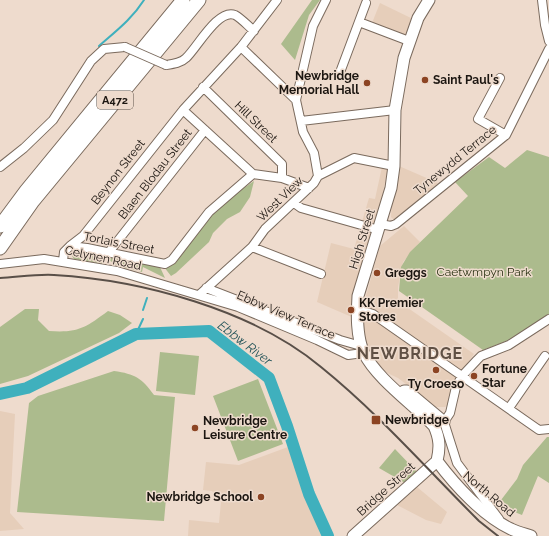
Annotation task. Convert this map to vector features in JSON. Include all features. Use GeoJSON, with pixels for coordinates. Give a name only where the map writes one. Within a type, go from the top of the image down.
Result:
{"type":"FeatureCollection","features":[{"type":"Feature","properties":{"kind":"main road","name":"A472"},"geometry":{"type":"LineString","coordinates":[[0,248],[29,196],[183,0]]}},
{"type":"Feature","properties":{"kind":"main road","name":"A472"},"geometry":{"type":"LineString","coordinates":[[0,226],[29,196],[199,0]]}},
{"type":"Feature","properties":{"kind":"street","name":"Beynon Street"},"geometry":{"type":"LineString","coordinates":[[70,246],[83,236],[183,110],[241,47],[276,0]]}},
{"type":"Feature","properties":{"kind":"street"},"geometry":{"type":"LineString","coordinates":[[318,176],[314,153],[303,132],[296,100],[313,26],[326,0]]}},
{"type":"Feature","properties":{"kind":"street","name":"High Street"},"geometry":{"type":"LineString","coordinates":[[429,0],[409,41],[404,58],[396,110],[394,166],[391,188],[358,296],[357,309],[362,350],[379,374],[434,426],[439,436],[440,449],[437,461]]}},
{"type":"Feature","properties":{"kind":"street"},"geometry":{"type":"LineString","coordinates":[[542,0],[545,25],[549,40]]}},
{"type":"Feature","properties":{"kind":"street"},"geometry":{"type":"LineString","coordinates":[[339,75],[366,3]]}},
{"type":"Feature","properties":{"kind":"street"},"geometry":{"type":"LineString","coordinates":[[0,167],[24,148],[53,120],[91,61],[104,49],[125,47],[166,65],[177,64],[186,58],[221,16],[230,14],[236,15],[254,31]]}},
{"type":"Feature","properties":{"kind":"street"},"geometry":{"type":"LineString","coordinates":[[359,22],[409,41]]}},
{"type":"Feature","properties":{"kind":"street"},"geometry":{"type":"LineString","coordinates":[[241,47],[296,100]]}},
{"type":"Feature","properties":{"kind":"street","name":"Tynewydd Terrace"},"geometry":{"type":"LineString","coordinates":[[380,227],[394,226],[506,135],[549,49]]}},
{"type":"Feature","properties":{"kind":"street"},"geometry":{"type":"LineString","coordinates":[[500,78],[478,119],[506,135]]}},
{"type":"Feature","properties":{"kind":"street","name":"Hill Street"},"geometry":{"type":"LineString","coordinates":[[203,87],[282,164],[282,178]]}},
{"type":"Feature","properties":{"kind":"street"},"geometry":{"type":"LineString","coordinates":[[183,110],[253,174],[282,178],[309,188]]}},
{"type":"Feature","properties":{"kind":"street"},"geometry":{"type":"LineString","coordinates":[[301,121],[396,110]]}},
{"type":"Feature","properties":{"kind":"street","name":"Blaen Blodau Street"},"geometry":{"type":"LineString","coordinates":[[109,252],[204,130]]}},
{"type":"Feature","properties":{"kind":"street","name":"West View"},"geometry":{"type":"LineString","coordinates":[[199,295],[252,247],[265,229],[309,188],[318,176],[354,158],[394,166]]}},
{"type":"Feature","properties":{"kind":"street","name":"Torlais Street"},"geometry":{"type":"LineString","coordinates":[[63,261],[64,252],[70,246],[109,252],[165,264],[172,260],[209,212],[253,174]]}},
{"type":"Feature","properties":{"kind":"street"},"geometry":{"type":"LineString","coordinates":[[294,203],[301,208],[380,227]]}},
{"type":"Feature","properties":{"kind":"street"},"geometry":{"type":"LineString","coordinates":[[252,247],[320,274]]}},
{"type":"Feature","properties":{"kind":"street","name":"Celynen Road"},"geometry":{"type":"LineString","coordinates":[[0,264],[44,259],[63,261],[117,271],[199,295]]}},
{"type":"Feature","properties":{"kind":"street"},"geometry":{"type":"LineString","coordinates":[[206,288],[362,350]]}},
{"type":"Feature","properties":{"kind":"street","name":"Ebbw View Terrace"},"geometry":{"type":"LineString","coordinates":[[199,295],[238,307],[317,340],[348,355],[362,350]]}},
{"type":"Feature","properties":{"kind":"street"},"geometry":{"type":"LineString","coordinates":[[357,309],[373,314],[539,430],[549,429]]}},
{"type":"Feature","properties":{"kind":"street"},"geometry":{"type":"LineString","coordinates":[[444,422],[450,413],[456,387],[462,376],[481,356],[509,345],[549,319]]}},
{"type":"Feature","properties":{"kind":"street"},"geometry":{"type":"LineString","coordinates":[[509,408],[545,356]]}},
{"type":"Feature","properties":{"kind":"street"},"geometry":{"type":"LineString","coordinates":[[398,391],[407,391],[444,422],[457,463],[502,523]]}},
{"type":"Feature","properties":{"kind":"street","name":"North Road"},"geometry":{"type":"LineString","coordinates":[[437,461],[453,482],[484,510],[510,529],[531,536]]}},
{"type":"Feature","properties":{"kind":"street","name":"Bridge Street"},"geometry":{"type":"LineString","coordinates":[[353,536],[437,461]]}},
{"type":"Feature","properties":{"kind":"shaded area"},"geometry":{"type":"Polygon","coordinates":[[[380,3],[413,19],[407,34],[403,35],[372,23],[380,3]]]}},
{"type":"Feature","properties":{"kind":"shaded area"},"geometry":{"type":"Polygon","coordinates":[[[399,166],[438,183],[394,220],[391,217],[392,199],[399,166]]]}},
{"type":"Feature","properties":{"kind":"shaded area"},"geometry":{"type":"Polygon","coordinates":[[[382,167],[388,169],[354,318],[317,302],[331,243],[354,249],[369,198],[375,199],[382,167]]]}},
{"type":"Feature","properties":{"kind":"shaded area"},"geometry":{"type":"Polygon","coordinates":[[[404,226],[420,242],[403,262],[398,287],[398,301],[474,354],[457,378],[448,405],[445,407],[436,407],[398,378],[383,371],[376,364],[369,352],[363,333],[364,303],[380,246],[404,226]]]}},
{"type":"Feature","properties":{"kind":"shaded area"},"geometry":{"type":"Polygon","coordinates":[[[0,411],[15,414],[10,513],[24,529],[0,531],[0,411]]]}},
{"type":"Feature","properties":{"kind":"shaded area","name":"Newbridge School"},"geometry":{"type":"Polygon","coordinates":[[[288,447],[321,536],[188,536],[189,520],[219,523],[221,502],[212,491],[203,490],[206,462],[239,465],[288,447]]]}},
{"type":"Feature","properties":{"kind":"shaded area"},"geometry":{"type":"Polygon","coordinates":[[[417,487],[447,512],[441,524],[426,520],[397,505],[417,487]]]}},
{"type":"Feature","properties":{"kind":"green space"},"geometry":{"type":"Polygon","coordinates":[[[312,0],[320,0],[309,15],[295,60],[281,44],[312,0]]]}},
{"type":"Feature","properties":{"kind":"green space","name":"Caetwmpyn Park"},"geometry":{"type":"Polygon","coordinates":[[[527,150],[549,157],[549,316],[509,340],[483,350],[399,291],[401,267],[410,252],[468,196],[455,182],[489,157],[505,168],[527,150]]]}},
{"type":"Feature","properties":{"kind":"green space"},"geometry":{"type":"Polygon","coordinates":[[[254,181],[250,197],[240,212],[227,219],[213,233],[209,242],[171,276],[164,267],[174,255],[217,210],[254,181]]]}},
{"type":"Feature","properties":{"kind":"green space"},"geometry":{"type":"Polygon","coordinates":[[[76,251],[88,252],[105,264],[74,259],[72,256],[76,251]]]}},
{"type":"Feature","properties":{"kind":"green space"},"geometry":{"type":"Polygon","coordinates":[[[97,252],[160,267],[165,278],[143,267],[142,272],[118,266],[97,252]]]}},
{"type":"Feature","properties":{"kind":"green space"},"geometry":{"type":"Polygon","coordinates":[[[25,309],[39,309],[38,320],[49,331],[67,331],[81,328],[93,322],[108,311],[120,315],[132,323],[119,333],[28,376],[0,384],[0,327],[25,309]]]}},
{"type":"Feature","properties":{"kind":"green space"},"geometry":{"type":"Polygon","coordinates":[[[160,352],[199,356],[195,395],[156,391],[160,352]]]}},
{"type":"Feature","properties":{"kind":"green space"},"geometry":{"type":"Polygon","coordinates":[[[114,371],[133,375],[146,384],[154,395],[175,397],[164,521],[17,512],[29,403],[38,396],[114,371]]]}},
{"type":"Feature","properties":{"kind":"green space"},"geometry":{"type":"Polygon","coordinates":[[[258,379],[283,444],[238,461],[213,396],[258,379]]]}},
{"type":"Feature","properties":{"kind":"green space"},"geometry":{"type":"Polygon","coordinates":[[[547,437],[549,437],[549,483],[538,476],[522,515],[517,513],[501,500],[517,479],[523,465],[547,437]]]}},
{"type":"Feature","properties":{"kind":"green space"},"geometry":{"type":"Polygon","coordinates":[[[395,449],[418,473],[405,483],[379,468],[395,449]]]}},
{"type":"Feature","properties":{"kind":"waterway"},"geometry":{"type":"LineString","coordinates":[[99,46],[129,19],[144,0]]}},
{"type":"Feature","properties":{"kind":"waterway"},"geometry":{"type":"LineString","coordinates":[[143,310],[147,298]]}},
{"type":"Feature","properties":{"kind":"waterway"},"geometry":{"type":"LineString","coordinates":[[136,334],[143,319]]}},
{"type":"Feature","properties":{"kind":"waterway","name":"Ebbw River"},"geometry":{"type":"LineString","coordinates":[[0,394],[27,388],[136,334],[209,331],[269,378],[287,426],[309,494],[328,536]]}},
{"type":"Feature","properties":{"kind":"railway"},"geometry":{"type":"LineString","coordinates":[[0,278],[54,275],[123,283],[159,291],[195,302],[230,314],[263,329],[294,347],[342,385],[382,422],[479,521],[498,536]]}},
{"type":"Feature","properties":{"kind":"place","name":"Saint Paul's"},"geometry":{"type":"Point","coordinates":[425,80]}},
{"type":"Feature","properties":{"kind":"place","name":"Newbridge Memorial Hall"},"geometry":{"type":"Point","coordinates":[367,83]}},
{"type":"Feature","properties":{"kind":"place","name":"Greggs"},"geometry":{"type":"Point","coordinates":[377,273]}},
{"type":"Feature","properties":{"kind":"place","name":"KK Premier Stores"},"geometry":{"type":"Point","coordinates":[351,310]}},
{"type":"Feature","properties":{"kind":"place","name":"Ty Croeso"},"geometry":{"type":"Point","coordinates":[436,370]}},
{"type":"Feature","properties":{"kind":"place","name":"Fortune Star"},"geometry":{"type":"Point","coordinates":[474,376]}},
{"type":"Feature","properties":{"kind":"place","name":"Newbridge"},"geometry":{"type":"Point","coordinates":[376,420]}},
{"type":"Feature","properties":{"kind":"place","name":"Newbridge Leisure Centre"},"geometry":{"type":"Point","coordinates":[195,428]}},
{"type":"Feature","properties":{"kind":"place","name":"Newbridge School"},"geometry":{"type":"Point","coordinates":[261,497]}},
{"type":"Feature","properties":{"kind":"district","name":"NEWBRIDGE"},"geometry":{"type":"Point","coordinates":[410,353]}}]}
